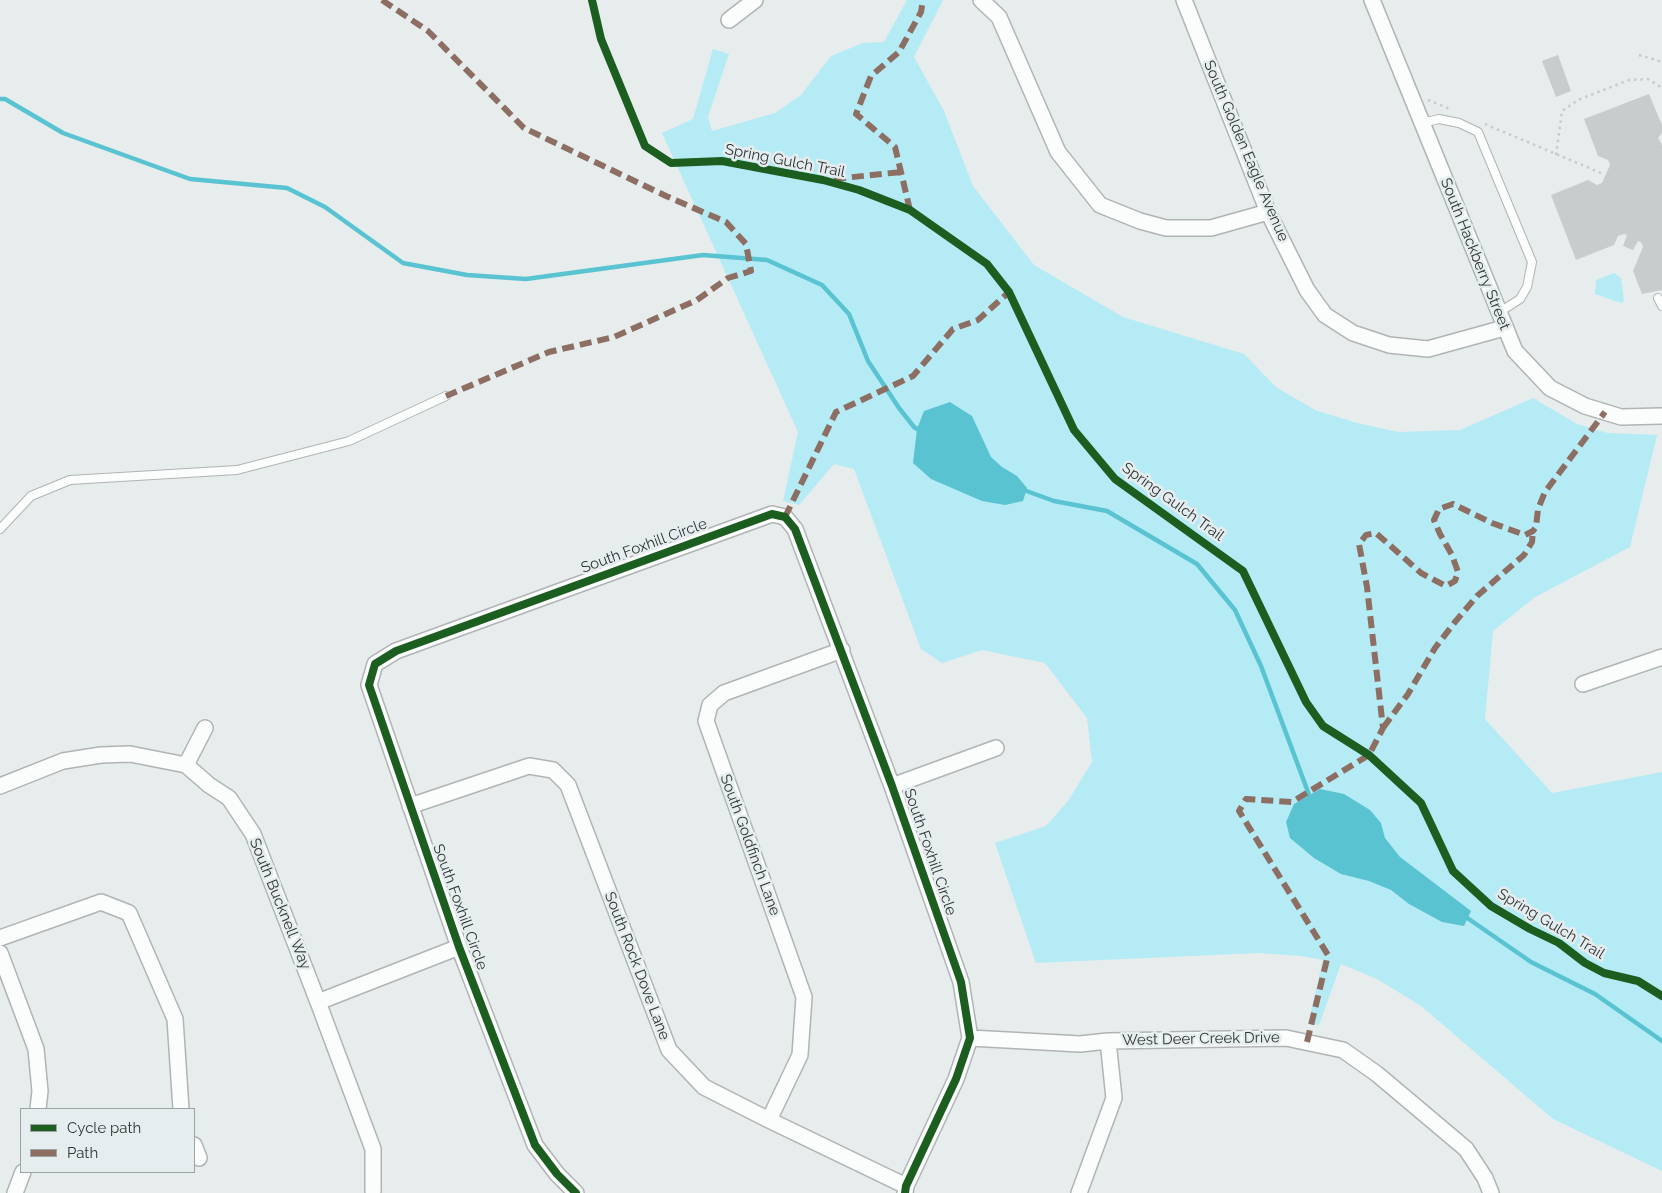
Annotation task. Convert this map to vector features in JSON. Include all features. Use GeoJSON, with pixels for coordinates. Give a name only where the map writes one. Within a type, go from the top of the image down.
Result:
{"type":"FeatureCollection","features":[{"type":"Feature","properties":{"kind":"street"},"geometry":{"type":"LineString","coordinates":[[729,20],[755,0]]}},
{"type":"Feature","properties":{"kind":"street"},"geometry":{"type":"LineString","coordinates":[[982,0],[999,17],[1058,152],[1100,204],[1140,221],[1166,228],[1210,228],[1268,212]]}},
{"type":"Feature","properties":{"kind":"street","name":"South Golden Eagle Avenue"},"geometry":{"type":"LineString","coordinates":[[1184,0],[1268,212],[1308,290],[1325,315],[1353,332],[1389,345],[1428,349],[1504,328]]}},
{"type":"Feature","properties":{"kind":"street","name":"South Hackberry Street"},"geometry":{"type":"LineString","coordinates":[[1372,0],[1504,328],[1515,351],[1550,388],[1585,406],[1621,417],[1662,416]]}},
{"type":"Feature","properties":{"kind":"street","name":"South Foxhill Circle"},"geometry":{"type":"LineString","coordinates":[[576,1193],[557,1174],[535,1145],[459,947],[369,685],[375,664],[396,651],[772,514],[785,516],[795,529],[892,786],[961,982],[970,1038],[956,1078],[905,1189]]}},
{"type":"Feature","properties":{"kind":"street","name":"South Goldfinch Lane"},"geometry":{"type":"LineString","coordinates":[[769,1120],[800,1055],[804,997],[706,721],[710,705],[724,693],[842,650]]}},
{"type":"Feature","properties":{"kind":"street"},"geometry":{"type":"LineString","coordinates":[[1583,684],[1662,657]]}},
{"type":"Feature","properties":{"kind":"street"},"geometry":{"type":"LineString","coordinates":[[186,765],[205,728]]}},
{"type":"Feature","properties":{"kind":"street"},"geometry":{"type":"LineString","coordinates":[[892,786],[996,748]]}},
{"type":"Feature","properties":{"kind":"street","name":"South Bucknell Way"},"geometry":{"type":"LineString","coordinates":[[0,786],[63,761],[101,755],[130,754],[186,765],[209,785],[229,798],[253,834],[373,1149],[373,1191]]}},
{"type":"Feature","properties":{"kind":"street","name":"South Rock Dove Lane"},"geometry":{"type":"LineString","coordinates":[[410,806],[529,766],[553,770],[568,785],[669,1050],[704,1087],[905,1189]]}},
{"type":"Feature","properties":{"kind":"street"},"geometry":{"type":"LineString","coordinates":[[0,938],[101,902],[129,913],[175,1019],[181,1108]]}},
{"type":"Feature","properties":{"kind":"street"},"geometry":{"type":"LineString","coordinates":[[318,1002],[459,947]]}},
{"type":"Feature","properties":{"kind":"street"},"geometry":{"type":"LineString","coordinates":[[0,953],[36,1049],[40,1091],[38,1108]]}},
{"type":"Feature","properties":{"kind":"street","name":"West Deer Creek Drive"},"geometry":{"type":"LineString","coordinates":[[970,1038],[1080,1044],[1108,1041],[1286,1038],[1343,1050],[1377,1074],[1466,1149],[1485,1178],[1491,1193]]}},
{"type":"Feature","properties":{"kind":"street"},"geometry":{"type":"LineString","coordinates":[[1079,1193],[1114,1098],[1108,1041]]}},
{"type":"Feature","properties":{"kind":"street"},"geometry":{"type":"LineString","coordinates":[[16,1193],[23,1173]]}},
{"type":"Feature","properties":{"kind":"lane"},"geometry":{"type":"LineString","coordinates":[[1422,124],[1439,119],[1460,123],[1478,132],[1532,262],[1527,286],[1520,299],[1498,313]]}},
{"type":"Feature","properties":{"kind":"lane"},"geometry":{"type":"LineString","coordinates":[[1658,298],[1662,306]]}},
{"type":"Feature","properties":{"kind":"lane"},"geometry":{"type":"LineString","coordinates":[[0,529],[31,496],[70,480],[237,470],[349,441],[446,396]]}},
{"type":"Feature","properties":{"kind":"path"},"geometry":{"type":"LineString","coordinates":[[1639,55],[1662,62]]}},
{"type":"Feature","properties":{"kind":"path"},"geometry":{"type":"LineString","coordinates":[[1556,154],[1562,111],[1578,100],[1628,80],[1648,79],[1662,88]]}},
{"type":"Feature","properties":{"kind":"path"},"geometry":{"type":"LineString","coordinates":[[1409,92],[1455,112]]}},
{"type":"Feature","properties":{"kind":"path"},"geometry":{"type":"LineString","coordinates":[[1483,123],[1601,174]]}},
{"type":"Feature","properties":{"kind":"shaded area"},"geometry":{"type":"Polygon","coordinates":[[[907,0],[943,0],[914,57],[944,111],[973,186],[1034,265],[1123,317],[1244,354],[1276,387],[1315,410],[1357,423],[1399,432],[1460,430],[1533,398],[1577,424],[1608,433],[1657,435],[1630,547],[1535,597],[1493,631],[1485,719],[1552,793],[1662,772],[1662,1171],[1553,1119],[1421,1006],[1377,979],[1341,964],[1319,1025],[1308,1024],[1323,960],[1301,956],[1258,953],[1036,963],[995,843],[1046,826],[1068,801],[1092,762],[1087,718],[1045,663],[982,650],[942,663],[921,649],[854,469],[834,464],[799,505],[783,501],[798,432],[662,133],[693,119],[713,49],[729,54],[708,117],[712,131],[775,113],[801,95],[831,56],[863,43],[884,42],[907,0]]]}},
{"type":"Feature","properties":{"kind":"shaded area"},"geometry":{"type":"Polygon","coordinates":[[[1614,273],[1621,278],[1624,301],[1621,303],[1595,294],[1596,280],[1614,273]]]}},
{"type":"Feature","properties":{"kind":"water"},"geometry":{"type":"Polygon","coordinates":[[[950,402],[972,416],[991,457],[1002,467],[1017,476],[1027,488],[1023,501],[1005,505],[982,501],[931,479],[913,463],[917,429],[924,411],[950,402]]]}},
{"type":"Feature","properties":{"kind":"water"},"geometry":{"type":"Polygon","coordinates":[[[1320,789],[1344,794],[1370,810],[1381,823],[1385,838],[1400,857],[1471,911],[1464,926],[1442,922],[1409,904],[1391,890],[1369,881],[1341,874],[1314,858],[1290,838],[1286,822],[1294,804],[1320,789]]]}},
{"type":"Feature","properties":{"kind":"building"},"geometry":{"type":"Polygon","coordinates":[[[1558,55],[1571,91],[1556,97],[1542,61],[1558,55]]]}},
{"type":"Feature","properties":{"kind":"building"},"geometry":{"type":"Polygon","coordinates":[[[1649,94],[1662,125],[1662,133],[1658,138],[1662,145],[1662,290],[1642,294],[1633,271],[1643,247],[1641,242],[1638,241],[1633,250],[1623,246],[1627,235],[1624,234],[1618,236],[1614,245],[1576,260],[1551,195],[1588,180],[1597,185],[1602,183],[1610,165],[1608,160],[1598,156],[1584,119],[1649,94]]]}},
{"type":"Feature","properties":{"kind":"waterway"},"geometry":{"type":"LineString","coordinates":[[0,99],[5,99],[63,133],[190,179],[287,188],[325,207],[403,263],[467,275],[526,279],[703,255],[767,260],[822,285],[849,314],[868,361],[899,408],[914,427],[922,432]]}},
{"type":"Feature","properties":{"kind":"waterway"},"geometry":{"type":"LineString","coordinates":[[1021,489],[1054,501],[1107,511],[1197,564],[1235,610],[1261,666],[1311,800]]}},
{"type":"Feature","properties":{"kind":"waterway"},"geometry":{"type":"LineString","coordinates":[[1463,915],[1531,962],[1595,994],[1662,1041]]}},
{"type":"Feature","properties":{"kind":"marked path"},"geometry":{"type":"LineString","coordinates":[[382,0],[428,31],[524,128],[666,196],[726,222],[746,244],[751,271],[728,278],[697,300],[614,337],[549,352],[446,396]]}},
{"type":"Feature","properties":{"kind":"marked path"},"geometry":{"type":"LineString","coordinates":[[910,210],[895,147],[856,114],[871,76],[899,52],[921,12],[923,0]]}},
{"type":"Feature","properties":{"kind":"marked path"},"geometry":{"type":"LineString","coordinates":[[834,179],[901,172]]}},
{"type":"Feature","properties":{"kind":"marked path"},"geometry":{"type":"LineString","coordinates":[[785,517],[836,412],[913,376],[953,329],[978,320],[1009,292]]}},
{"type":"Feature","properties":{"kind":"marked path"},"geometry":{"type":"LineString","coordinates":[[1307,1042],[1328,955],[1239,811],[1246,799],[1292,802],[1369,755],[1383,728],[1367,587],[1359,544],[1366,535],[1376,533],[1421,573],[1446,586],[1455,581],[1458,572],[1452,555],[1434,520],[1439,509],[1453,504],[1492,523],[1525,535],[1533,531],[1536,527],[1538,509],[1545,492],[1605,412]]}},
{"type":"Feature","properties":{"kind":"marked path"},"geometry":{"type":"LineString","coordinates":[[1383,728],[1408,694],[1435,648],[1455,622],[1477,596],[1524,555],[1532,542],[1533,531]]}},
{"type":"Feature","properties":{"kind":"cycle path","name":"Spring Gulch Trail"},"geometry":{"type":"LineString","coordinates":[[592,0],[601,39],[645,146],[671,163],[722,161],[823,180],[859,190],[910,210],[987,264],[1009,292],[1074,430],[1115,479],[1243,571],[1306,702],[1323,726],[1369,755],[1421,803],[1453,871],[1491,906],[1530,929],[1559,943],[1585,963],[1604,973],[1638,981],[1662,996]]}},
{"type":"Feature","properties":{"kind":"cycle path"},"geometry":{"type":"LineString","coordinates":[[576,1193],[557,1174],[535,1145],[459,947],[369,685],[375,664],[396,651],[772,514],[785,517],[795,529],[892,786],[961,982],[970,1038],[956,1079],[906,1186],[905,1193]]}}]}
